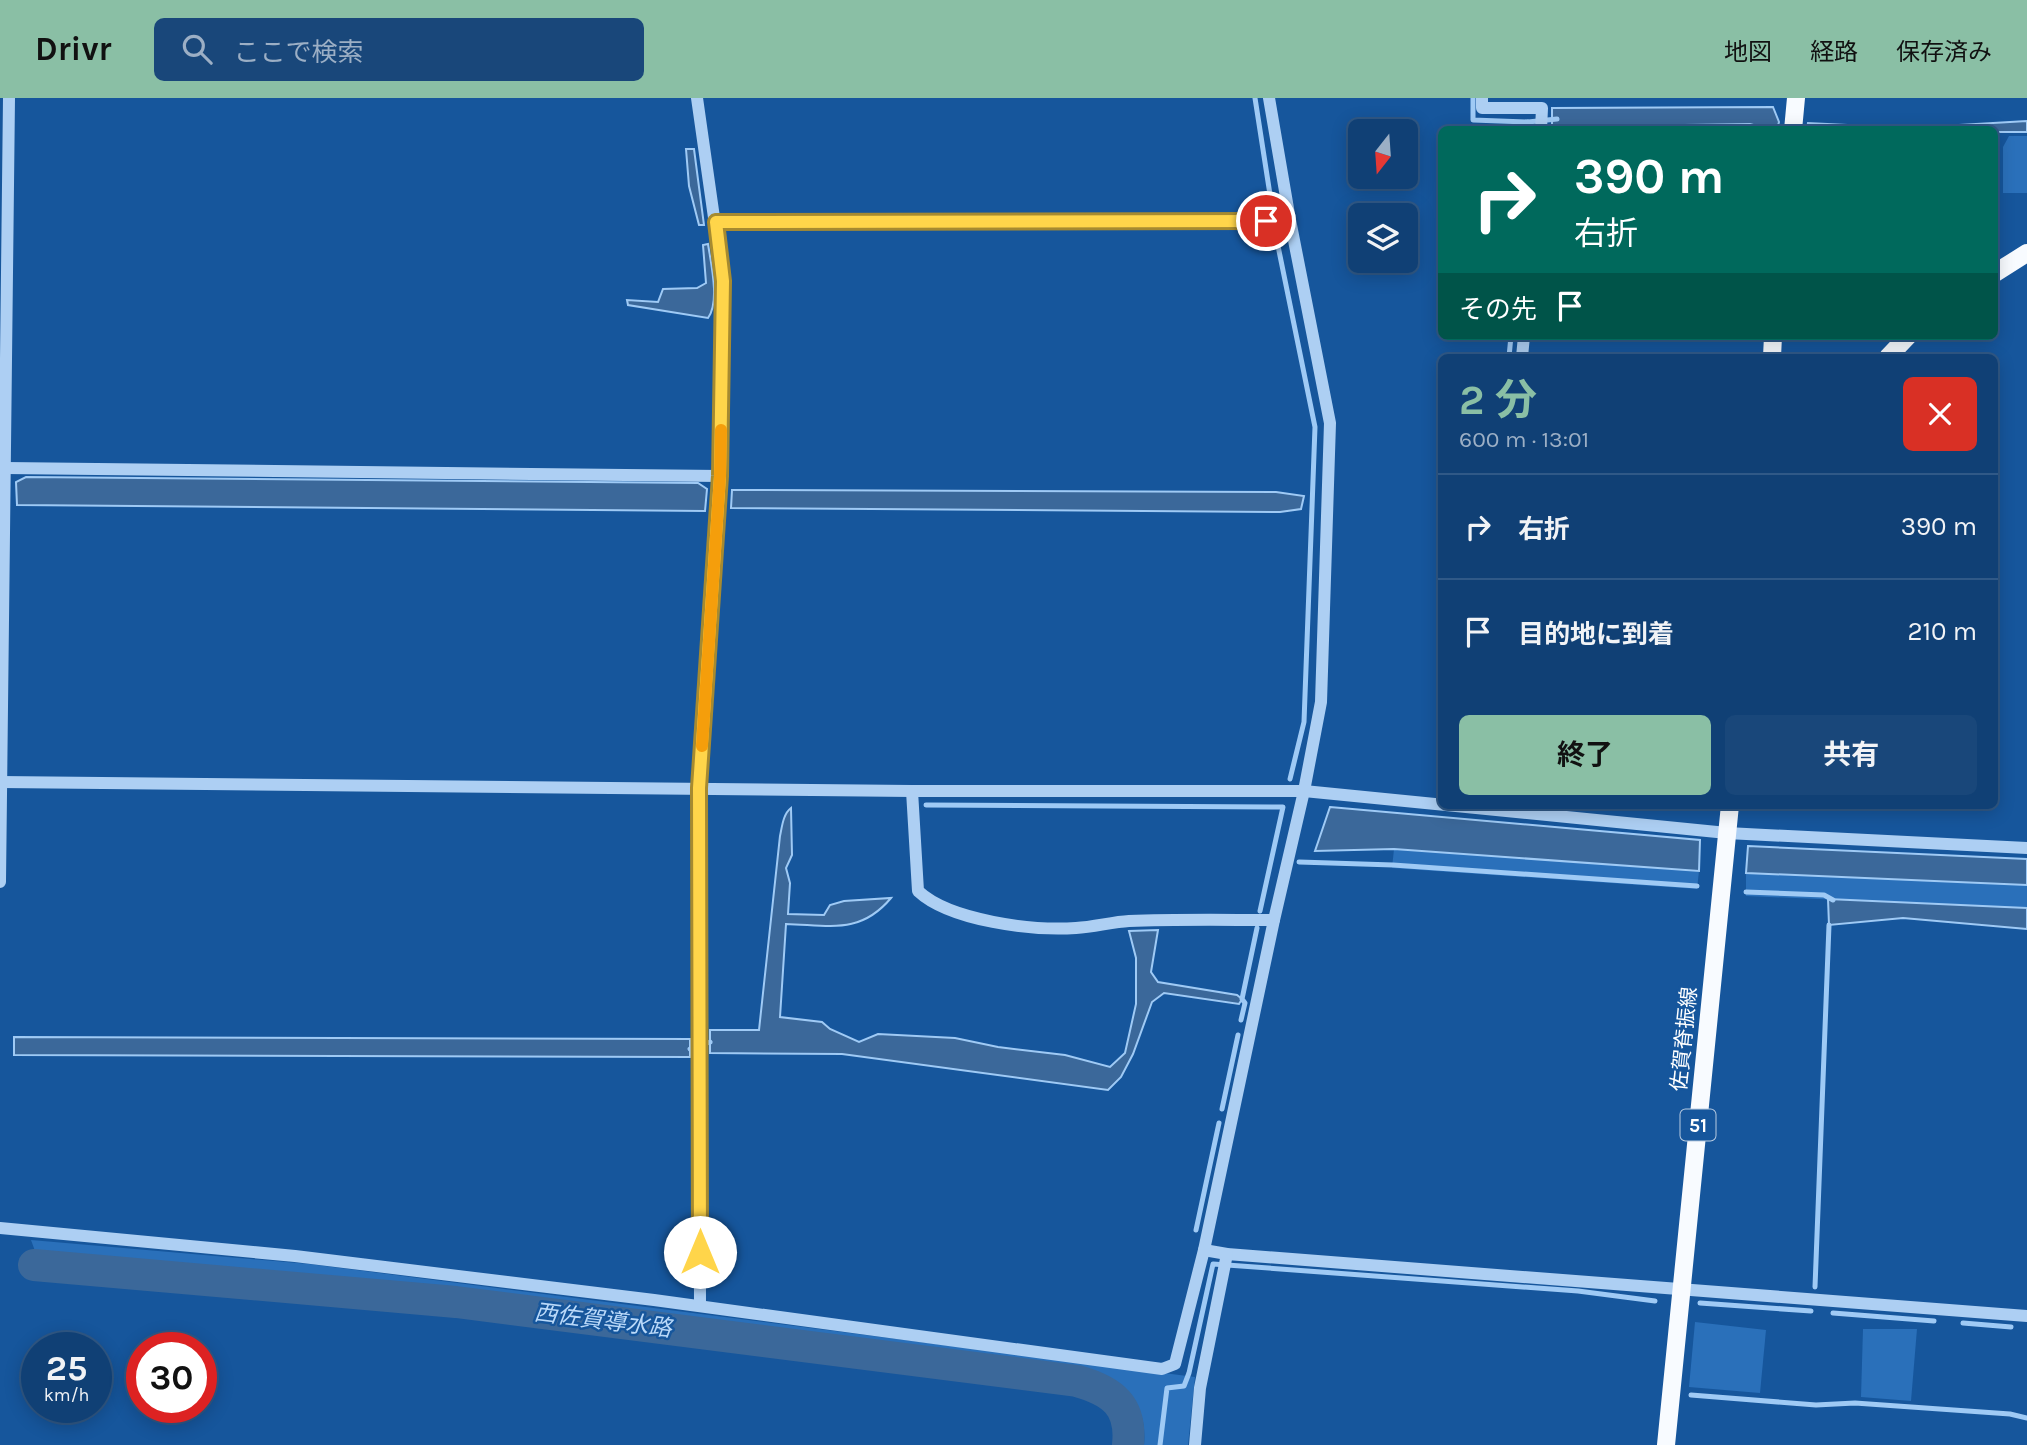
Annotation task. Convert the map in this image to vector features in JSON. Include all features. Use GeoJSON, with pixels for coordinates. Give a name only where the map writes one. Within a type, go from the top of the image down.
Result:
{"type":"FeatureCollection","features":[{"type":"Feature","properties":{"kind":"main road"},"geometry":{"type":"LineString","coordinates":[[1793,126],[1796,98]]}},
{"type":"Feature","properties":{"kind":"main road"},"geometry":{"type":"LineString","coordinates":[[1998,271],[2027,253]]}},
{"type":"Feature","properties":{"kind":"main road"},"geometry":{"type":"LineString","coordinates":[[1891,354],[1904,340]]}},
{"type":"Feature","properties":{"kind":"main road","name":"佐賀脊振線"},"geometry":{"type":"LineString","coordinates":[[1665,1445],[1730,809]]}},
{"type":"Feature","properties":{"kind":"street"},"geometry":{"type":"LineString","coordinates":[[0,882],[9,98]]}},
{"type":"Feature","properties":{"kind":"street"},"geometry":{"type":"LineString","coordinates":[[697,98],[723,281],[720,476],[699,788],[700,1305]]}},
{"type":"Feature","properties":{"kind":"street"},"geometry":{"type":"LineString","coordinates":[[0,1228],[295,1256],[700,1305],[1162,1368],[1175,1364],[1204,1250],[1321,702],[1330,423],[1269,98]]}},
{"type":"Feature","properties":{"kind":"street"},"geometry":{"type":"LineString","coordinates":[[1482,98],[1482,108],[1542,108],[1541,126]]}},
{"type":"Feature","properties":{"kind":"street"},"geometry":{"type":"LineString","coordinates":[[716,222],[1290,220]]}},
{"type":"Feature","properties":{"kind":"street"},"geometry":{"type":"LineString","coordinates":[[5,468],[720,476]]}},
{"type":"Feature","properties":{"kind":"street"},"geometry":{"type":"LineString","coordinates":[[0,782],[912,791],[1304,791],[1438,805]]}},
{"type":"Feature","properties":{"kind":"street"},"geometry":{"type":"LineString","coordinates":[[912,791],[918,891],[927,899],[947,908],[984,921],[1025,927],[1076,929],[1127,922],[1274,920]]}},
{"type":"Feature","properties":{"kind":"street"},"geometry":{"type":"LineString","coordinates":[[1496,809],[1727,833],[2027,848]]}},
{"type":"Feature","properties":{"kind":"street"},"geometry":{"type":"LineString","coordinates":[[1204,1250],[1227,1254],[2027,1316]]}},
{"type":"Feature","properties":{"kind":"street"},"geometry":{"type":"LineString","coordinates":[[1195,1445],[1200,1388],[1227,1254]]}},
{"type":"Feature","properties":{"kind":"shaded area"},"geometry":{"type":"Polygon","coordinates":[[[1773,107],[1779,122],[1778,126],[1552,126],[1552,108],[1773,107]]]}},
{"type":"Feature","properties":{"kind":"shaded area"},"geometry":{"type":"Polygon","coordinates":[[[2027,121],[2027,132],[1998,132],[1998,126],[1942,126],[2027,121]]]}},
{"type":"Feature","properties":{"kind":"shaded area"},"geometry":{"type":"Polygon","coordinates":[[[1808,123],[1868,126],[1808,126],[1808,123]]]}},
{"type":"Feature","properties":{"kind":"shaded area"},"geometry":{"type":"Polygon","coordinates":[[[2009,136],[2027,136],[2027,193],[2003,193],[2003,147],[2009,136]]]}},
{"type":"Feature","properties":{"kind":"shaded area"},"geometry":{"type":"Polygon","coordinates":[[[686,149],[694,149],[704,225],[699,225],[689,186],[686,149]]]}},
{"type":"Feature","properties":{"kind":"shaded area"},"geometry":{"type":"Polygon","coordinates":[[[708,244],[714,293],[712,311],[708,318],[628,305],[627,300],[658,302],[663,289],[697,288],[706,283],[703,245],[708,244]]]}},
{"type":"Feature","properties":{"kind":"shaded area"},"geometry":{"type":"Polygon","coordinates":[[[26,477],[698,483],[707,489],[705,511],[17,505],[16,482],[26,477]]]}},
{"type":"Feature","properties":{"kind":"shaded area"},"geometry":{"type":"Polygon","coordinates":[[[732,490],[1276,492],[1304,496],[1301,509],[1280,512],[731,508],[732,490]]]}},
{"type":"Feature","properties":{"kind":"shaded area"},"geometry":{"type":"Polygon","coordinates":[[[1330,807],[1700,840],[1699,871],[1394,849],[1315,851],[1330,807]]]}},
{"type":"Feature","properties":{"kind":"shaded area"},"geometry":{"type":"Polygon","coordinates":[[[791,808],[792,855],[786,868],[790,883],[788,914],[824,915],[830,905],[844,901],[891,898],[868,918],[855,923],[830,926],[786,924],[780,1017],[822,1022],[830,1029],[859,1042],[878,1034],[955,1038],[998,1047],[1065,1055],[1110,1067],[1125,1053],[1136,1004],[1136,958],[1129,931],[1158,930],[1151,972],[1158,982],[1237,995],[1242,999],[1239,1004],[1164,993],[1152,1002],[1133,1054],[1121,1077],[1108,1090],[842,1054],[710,1053],[710,1030],[759,1030],[780,836],[785,817],[791,808]]]}},
{"type":"Feature","properties":{"kind":"shaded area"},"geometry":{"type":"Polygon","coordinates":[[[1748,846],[2027,859],[2027,885],[1746,873],[1748,846]]]}},
{"type":"Feature","properties":{"kind":"shaded area"},"geometry":{"type":"Polygon","coordinates":[[[1394,849],[1699,871],[1697,889],[1392,868],[1394,849]]]}},
{"type":"Feature","properties":{"kind":"shaded area"},"geometry":{"type":"Polygon","coordinates":[[[1746,873],[2027,885],[2027,908],[1746,896],[1746,873]]]}},
{"type":"Feature","properties":{"kind":"shaded area"},"geometry":{"type":"Polygon","coordinates":[[[1828,899],[2027,908],[2027,929],[1903,918],[1829,925],[1828,899]]]}},
{"type":"Feature","properties":{"kind":"shaded area"},"geometry":{"type":"Polygon","coordinates":[[[14,1037],[690,1039],[690,1057],[14,1055],[14,1037]]]}},
{"type":"Feature","properties":{"kind":"shaded area"},"geometry":{"type":"Polygon","coordinates":[[[31,1240],[309,1264],[1195,1377],[1188,1445],[1144,1445],[1143,1422],[1136,1405],[1107,1376],[370,1281],[35,1251],[31,1240]]]}},
{"type":"Feature","properties":{"kind":"shaded area"},"geometry":{"type":"Polygon","coordinates":[[[1695,1322],[1766,1330],[1760,1393],[1689,1387],[1695,1322]]]}},
{"type":"Feature","properties":{"kind":"shaded area"},"geometry":{"type":"Polygon","coordinates":[[[1863,1329],[1917,1329],[1911,1401],[1861,1397],[1863,1329]]]}},
{"type":"Feature","properties":{"kind":"waterway"},"geometry":{"type":"LineString","coordinates":[[1255,98],[1278,246],[1315,427],[1304,722],[1290,779]]}},
{"type":"Feature","properties":{"kind":"waterway"},"geometry":{"type":"LineString","coordinates":[[1473,98],[1473,120],[1528,122],[1528,126]]}},
{"type":"Feature","properties":{"kind":"waterway"},"geometry":{"type":"LineString","coordinates":[[1528,122],[1557,119]]}},
{"type":"Feature","properties":{"kind":"waterway"},"geometry":{"type":"LineString","coordinates":[[1509,354],[1511,340]]}},
{"type":"Feature","properties":{"kind":"waterway"},"geometry":{"type":"LineString","coordinates":[[926,805],[1283,807],[1260,911]]}},
{"type":"Feature","properties":{"kind":"waterway"},"geometry":{"type":"LineString","coordinates":[[1299,862],[1393,865],[1697,886]]}},
{"type":"Feature","properties":{"kind":"waterway"},"geometry":{"type":"LineString","coordinates":[[1746,892],[1824,895],[1833,900]]}},
{"type":"Feature","properties":{"kind":"waterway"},"geometry":{"type":"LineString","coordinates":[[1815,1287],[1829,925]]}},
{"type":"Feature","properties":{"kind":"waterway"},"geometry":{"type":"LineString","coordinates":[[1241,1020],[1245,1003],[1242,999],[1257,928]]}},
{"type":"Feature","properties":{"kind":"waterway"},"geometry":{"type":"LineString","coordinates":[[1222,1109],[1238,1035]]}},
{"type":"Feature","properties":{"kind":"waterway"},"geometry":{"type":"LineString","coordinates":[[690,1049],[710,1042]]}},
{"type":"Feature","properties":{"kind":"waterway"},"geometry":{"type":"LineString","coordinates":[[1196,1230],[1219,1123]]}},
{"type":"Feature","properties":{"kind":"waterway"},"geometry":{"type":"LineString","coordinates":[[1160,1445],[1167,1388],[1184,1386],[1189,1373],[1213,1264],[1578,1291],[1655,1301]]}},
{"type":"Feature","properties":{"kind":"waterway","name":"西佐賀導水路"},"geometry":{"type":"LineString","coordinates":[[34,1265],[456,1302],[1077,1381],[1101,1390],[1118,1402],[1127,1420],[1128,1445]]}},
{"type":"Feature","properties":{"kind":"waterway"},"geometry":{"type":"LineString","coordinates":[[1700,1303],[1811,1311]]}},
{"type":"Feature","properties":{"kind":"waterway"},"geometry":{"type":"LineString","coordinates":[[1833,1313],[1934,1321]]}},
{"type":"Feature","properties":{"kind":"waterway"},"geometry":{"type":"LineString","coordinates":[[1963,1323],[2011,1327]]}},
{"type":"Feature","properties":{"kind":"waterway"},"geometry":{"type":"LineString","coordinates":[[1691,1395],[1816,1405],[1855,1403],[2010,1414],[2027,1418]]}},
{"type":"Feature","properties":{"kind":"slow traffic"},"geometry":{"type":"LineString","coordinates":[[702,746],[721,430]]}},
{"type":"Feature","properties":{"kind":"route"},"geometry":{"type":"LineString","coordinates":[[700,1252],[699,788],[720,476],[723,281],[716,222],[1266,221]]}}]}
